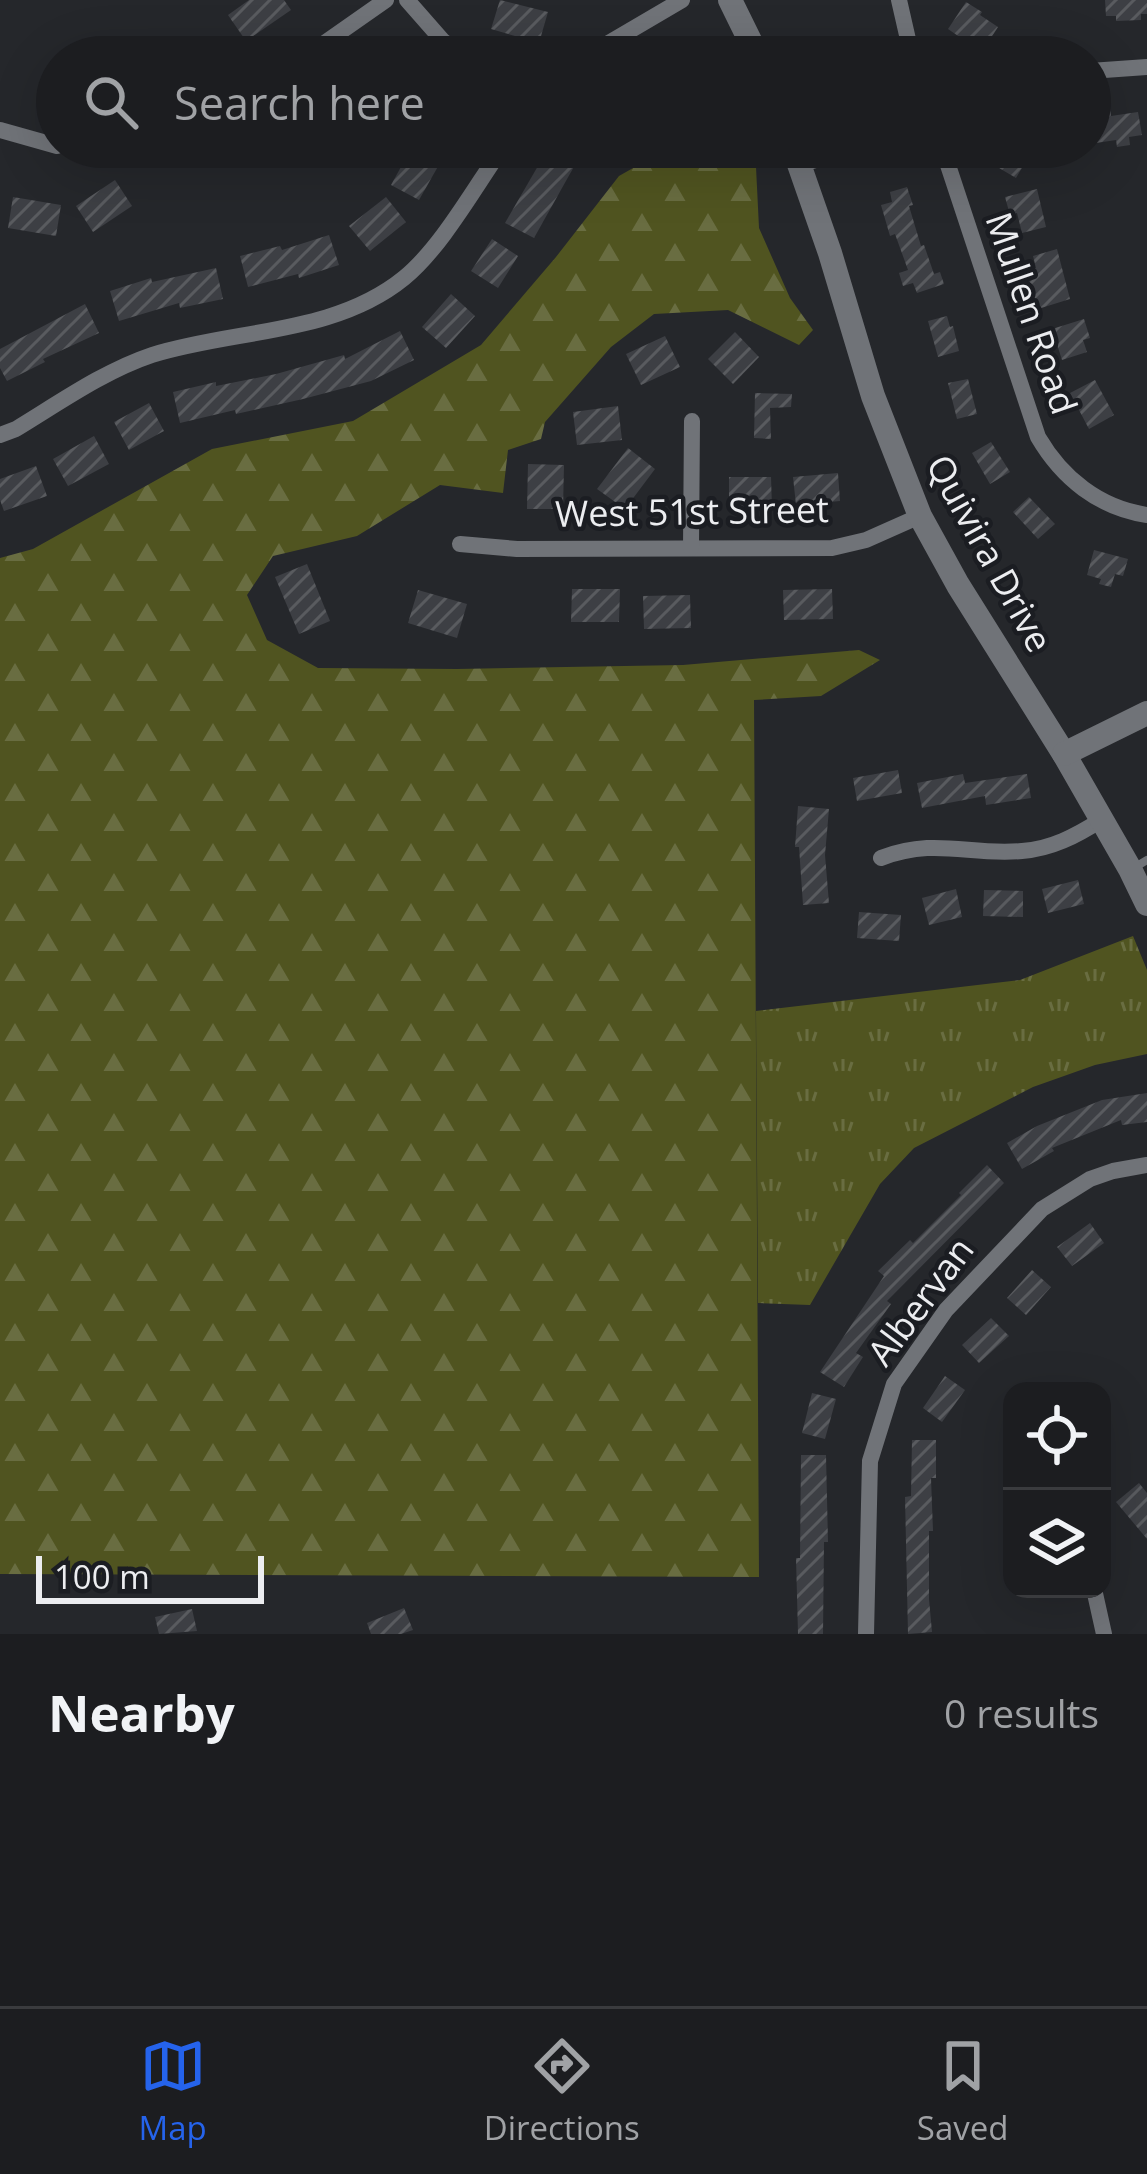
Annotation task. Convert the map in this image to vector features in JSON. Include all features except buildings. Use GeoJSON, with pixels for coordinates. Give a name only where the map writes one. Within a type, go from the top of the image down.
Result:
{"type":"FeatureCollection","features":[{"type":"Feature","properties":{"kind":"main road"},"geometry":{"type":"LineString","coordinates":[[730,0],[748,36]]}},
{"type":"Feature","properties":{"kind":"main road","name":"Quivira Drive"},"geometry":{"type":"LineString","coordinates":[[800,168],[873,396],[920,516],[1101,820],[1139,864],[1147,904]]}},
{"type":"Feature","properties":{"kind":"main road"},"geometry":{"type":"LineString","coordinates":[[1064,754],[1147,713]]}},
{"type":"Feature","properties":{"kind":"street"},"geometry":{"type":"LineString","coordinates":[[335,36],[386,0]]}},
{"type":"Feature","properties":{"kind":"street"},"geometry":{"type":"LineString","coordinates":[[407,0],[439,36]]}},
{"type":"Feature","properties":{"kind":"street"},"geometry":{"type":"LineString","coordinates":[[621,36],[682,0]]}},
{"type":"Feature","properties":{"kind":"street"},"geometry":{"type":"LineString","coordinates":[[899,0],[907,36]]}},
{"type":"Feature","properties":{"kind":"street"},"geometry":{"type":"LineString","coordinates":[[1111,69],[1147,68]]}},
{"type":"Feature","properties":{"kind":"street"},"geometry":{"type":"LineString","coordinates":[[0,130],[36,140]]}},
{"type":"Feature","properties":{"kind":"street"},"geometry":{"type":"LineString","coordinates":[[0,435],[154,355],[339,313],[379,296],[425,257],[488,168]]}},
{"type":"Feature","properties":{"kind":"street","name":"Mullen Road"},"geometry":{"type":"LineString","coordinates":[[949,168],[1039,437],[1059,468],[1094,497],[1115,508],[1147,515]]}},
{"type":"Feature","properties":{"kind":"street"},"geometry":{"type":"LineString","coordinates":[[692,421],[692,548]]}},
{"type":"Feature","properties":{"kind":"street","name":"West 51st Street"},"geometry":{"type":"LineString","coordinates":[[460,544],[517,549],[832,548],[866,540],[920,516]]}},
{"type":"Feature","properties":{"kind":"street"},"geometry":{"type":"LineString","coordinates":[[881,858],[924,846],[1020,852],[1048,847],[1101,820]]}},
{"type":"Feature","properties":{"kind":"street","name":"Albervan"},"geometry":{"type":"LineString","coordinates":[[866,1634],[870,1461],[894,1384],[946,1310],[1042,1209],[1090,1179],[1147,1165]]}},
{"type":"Feature","properties":{"kind":"street"},"geometry":{"type":"LineString","coordinates":[[1096,1598],[1104,1634]]}},
{"type":"Feature","properties":{"kind":"green space"},"geometry":{"type":"Polygon","coordinates":[[[633,168],[756,168],[759,228],[790,298],[813,330],[799,345],[728,310],[654,314],[611,347],[545,422],[541,439],[508,450],[503,493],[440,485],[357,536],[273,556],[247,595],[267,640],[318,668],[683,665],[859,650],[880,660],[821,696],[754,700],[759,1577],[0,1574],[0,558],[33,549],[212,449],[353,421],[481,345],[619,176],[633,168]]]}},
{"type":"Feature","properties":{"kind":"green space"},"geometry":{"type":"Polygon","coordinates":[[[1133,936],[1147,970],[1147,1054],[1095,1065],[1033,1087],[914,1148],[880,1184],[810,1305],[758,1303],[756,1011],[1020,980],[1133,936]]]}}]}
